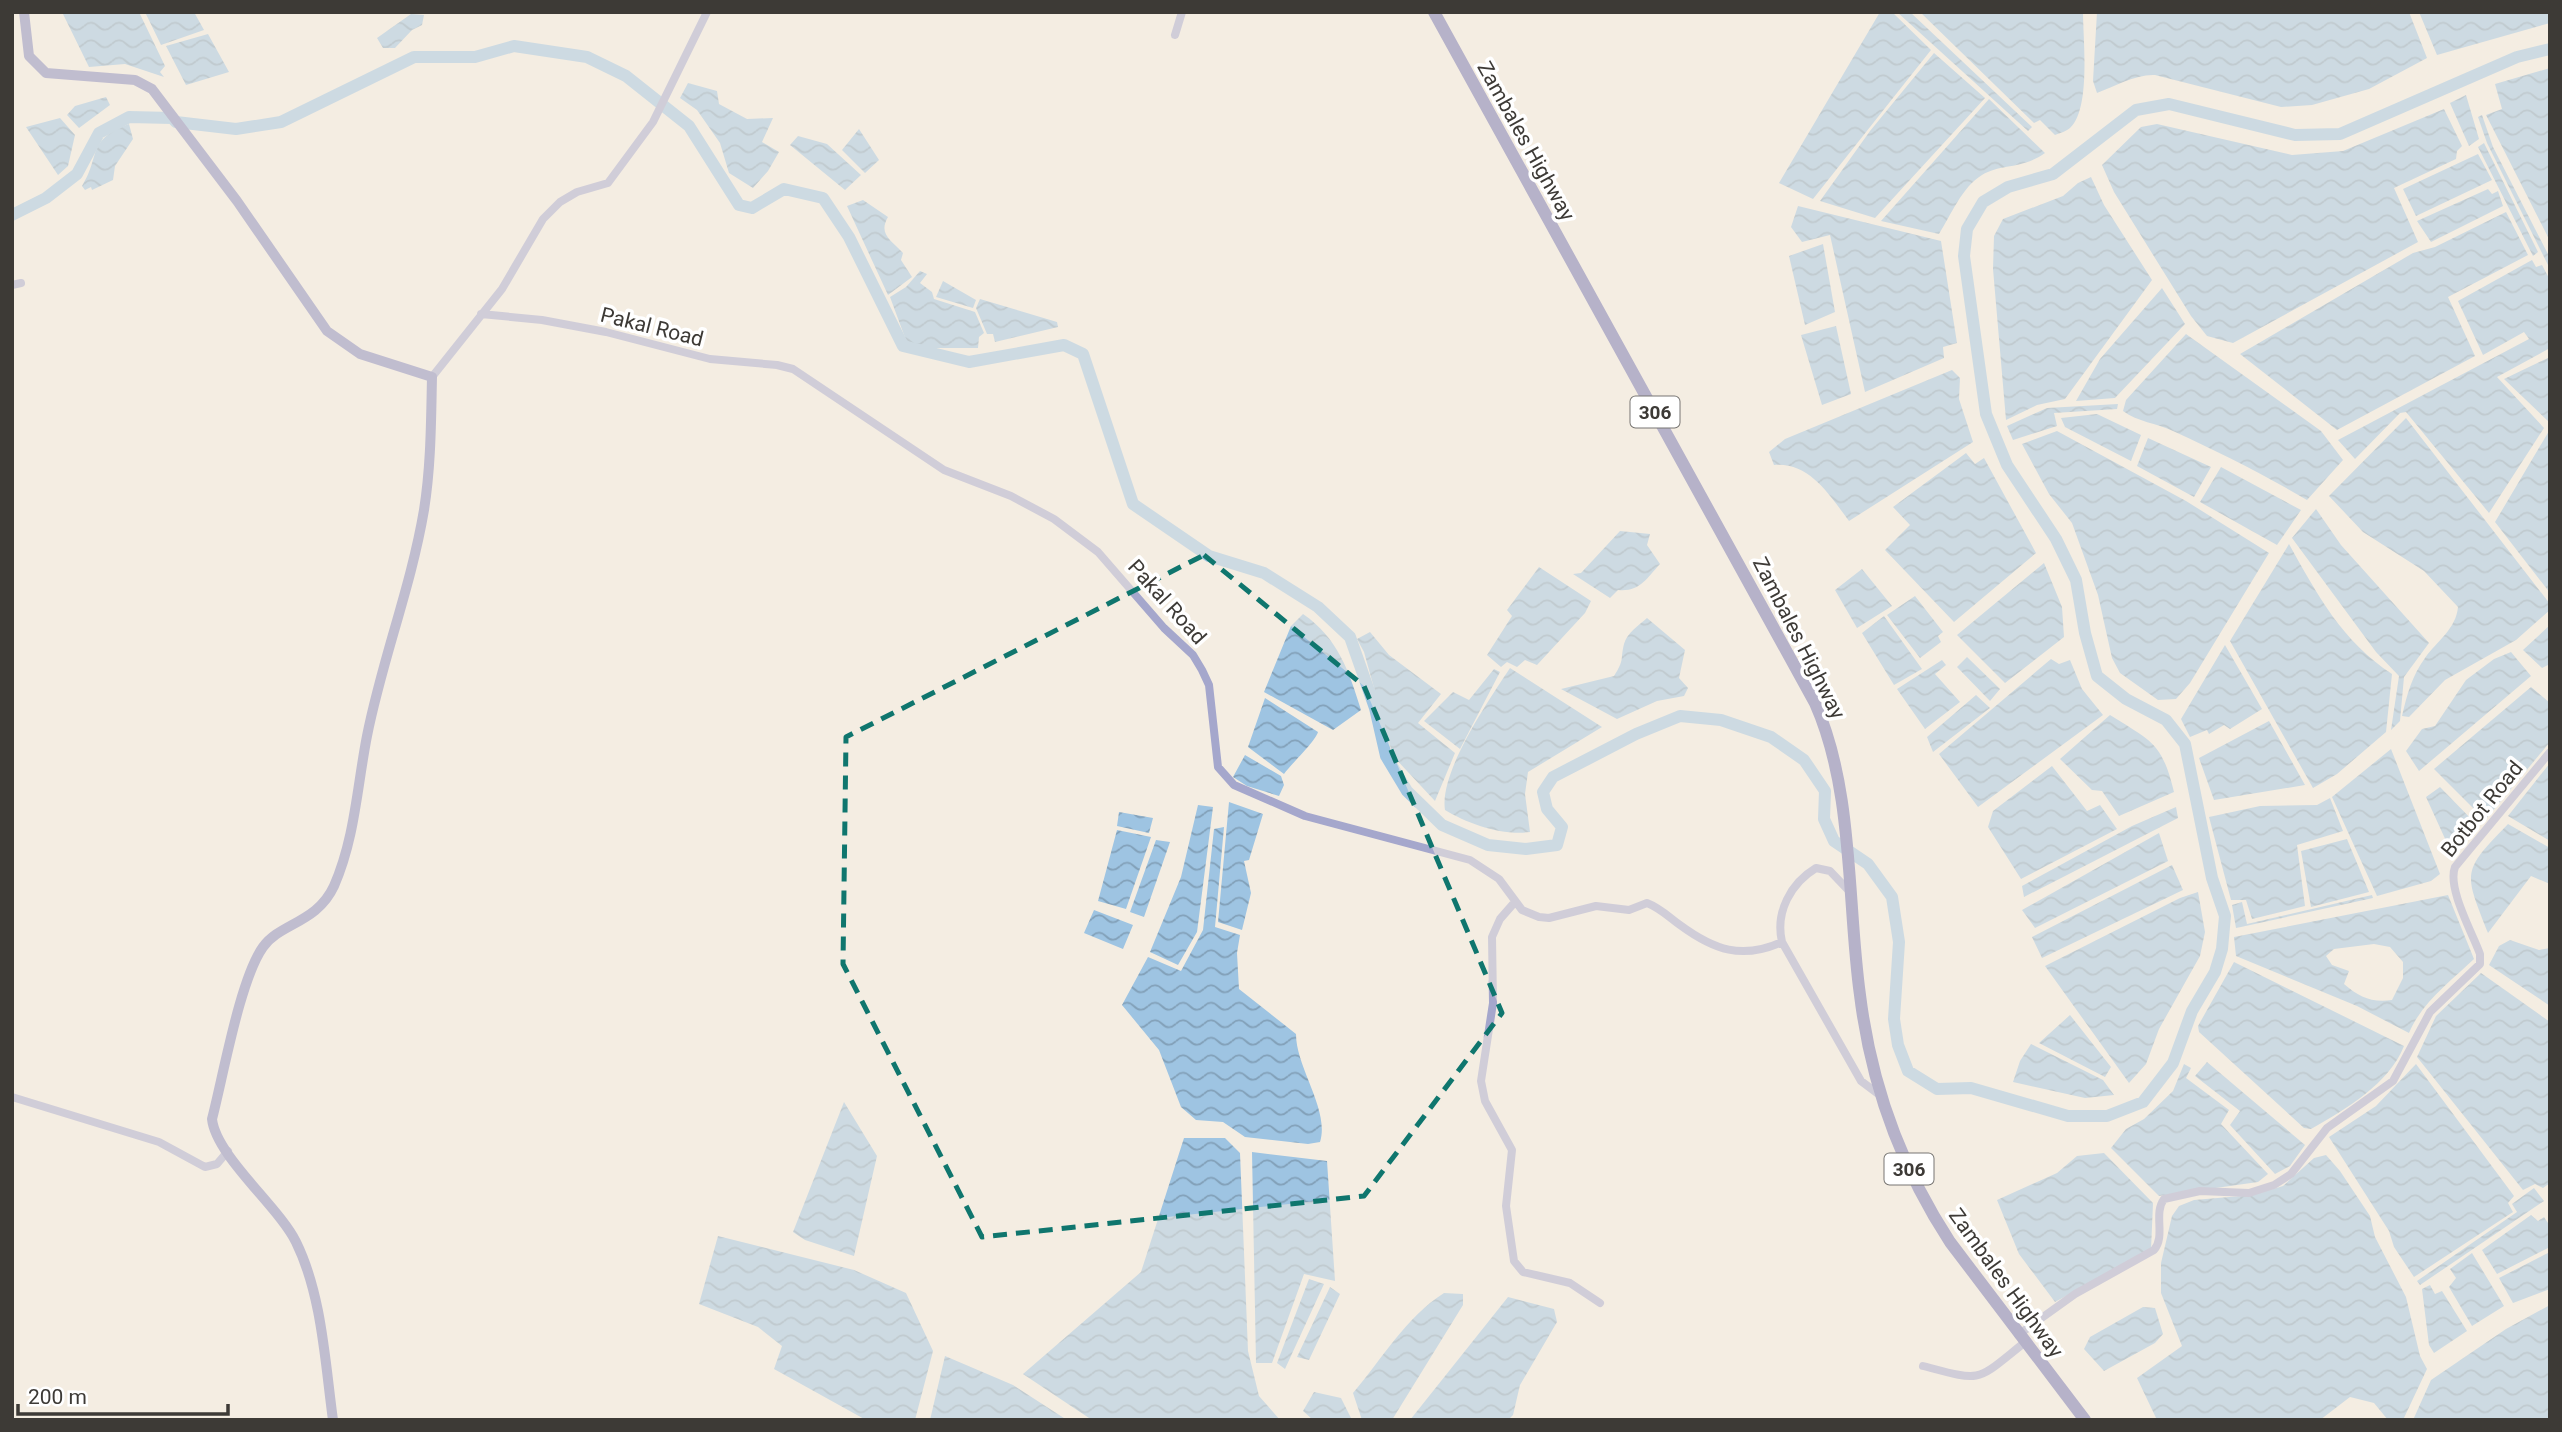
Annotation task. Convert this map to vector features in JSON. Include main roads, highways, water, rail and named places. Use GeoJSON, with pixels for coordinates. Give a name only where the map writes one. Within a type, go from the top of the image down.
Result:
{"type":"FeatureCollection","features":[{"type":"Feature","properties":{"kind":"main road","name":"Zambales Highway"},"geometry":{"type":"LineString","coordinates":[[1434,12],[1807,688],[1830,746],[1849,870],[1859,994],[1881,1096],[1908,1168],[1930,1211],[2021,1339],[2085,1420]]}},
{"type":"Feature","properties":{"kind":"water"},"geometry":{"type":"Polygon","coordinates":[[[62,12],[139,12],[165,66],[160,72],[164,77],[125,64],[89,67],[62,12]]]}},
{"type":"Feature","properties":{"kind":"water"},"geometry":{"type":"Polygon","coordinates":[[[145,12],[194,12],[204,30],[161,45],[145,12]]]}},
{"type":"Feature","properties":{"kind":"water"},"geometry":{"type":"Polygon","coordinates":[[[1880,12],[1892,12],[1931,50],[1813,199],[1779,183],[1880,12]]]}},
{"type":"Feature","properties":{"kind":"water"},"geometry":{"type":"Polygon","coordinates":[[[1897,12],[1910,12],[2032,127],[2028,131],[1897,12]]]}},
{"type":"Feature","properties":{"kind":"water"},"geometry":{"type":"Polygon","coordinates":[[[1920,12],[2083,12],[2083,90],[2077,118],[2070,128],[2055,135],[2040,120],[2034,123],[1920,12]]]}},
{"type":"Feature","properties":{"kind":"water"},"geometry":{"type":"Polygon","coordinates":[[[2097,12],[2409,12],[2427,58],[2369,89],[2312,105],[2281,107],[2155,75],[2133,78],[2097,93],[2093,81],[2097,12]]]}},
{"type":"Feature","properties":{"kind":"water"},"geometry":{"type":"Polygon","coordinates":[[[2419,12],[2550,12],[2550,23],[2437,55],[2419,12]]]}},
{"type":"Feature","properties":{"kind":"water"},"geometry":{"type":"Polygon","coordinates":[[[411,14],[424,15],[422,25],[412,30],[395,48],[383,48],[377,38],[411,14]]]}},
{"type":"Feature","properties":{"kind":"water"},"geometry":{"type":"Polygon","coordinates":[[[208,34],[229,72],[186,85],[166,46],[208,34]]]}},
{"type":"Feature","properties":{"kind":"water"},"geometry":{"type":"Polygon","coordinates":[[[1934,53],[1985,98],[1875,218],[1820,201],[1870,131],[1934,53]]]}},
{"type":"Feature","properties":{"kind":"water"},"geometry":{"type":"Polygon","coordinates":[[[2550,68],[2550,241],[2486,115],[2502,109],[2495,84],[2550,68]]]}},
{"type":"Feature","properties":{"kind":"water"},"geometry":{"type":"Polygon","coordinates":[[[688,83],[717,91],[719,104],[747,119],[773,118],[762,142],[779,152],[768,171],[753,188],[729,173],[720,143],[697,110],[680,98],[688,83]]]}},
{"type":"Feature","properties":{"kind":"water"},"geometry":{"type":"Polygon","coordinates":[[[2466,95],[2479,139],[2469,146],[2450,103],[2466,95]]]}},
{"type":"Feature","properties":{"kind":"water"},"geometry":{"type":"Polygon","coordinates":[[[106,97],[110,105],[79,128],[67,115],[75,106],[106,97]]]}},
{"type":"Feature","properties":{"kind":"water"},"geometry":{"type":"Polygon","coordinates":[[[1989,99],[2045,153],[2028,162],[1989,171],[1975,180],[1963,194],[1939,234],[1881,221],[1989,99]]]}},
{"type":"Feature","properties":{"kind":"water"},"geometry":{"type":"Polygon","coordinates":[[[2444,109],[2462,146],[2457,151],[2456,159],[2394,188],[2418,242],[2233,343],[2207,336],[2191,316],[2114,192],[2102,165],[2141,127],[2157,124],[2292,155],[2343,151],[2444,109]]]}},
{"type":"Feature","properties":{"kind":"water"},"geometry":{"type":"Polygon","coordinates":[[[2482,115],[2493,147],[2550,258],[2550,269],[2487,143],[2478,117],[2482,115]]]}},
{"type":"Feature","properties":{"kind":"water"},"geometry":{"type":"Polygon","coordinates":[[[60,118],[75,135],[68,166],[58,175],[26,127],[60,118]]]}},
{"type":"Feature","properties":{"kind":"water"},"geometry":{"type":"Polygon","coordinates":[[[129,124],[133,139],[115,166],[113,180],[92,190],[91,187],[85,190],[82,186],[100,143],[115,130],[129,124]]]}},
{"type":"Feature","properties":{"kind":"water"},"geometry":{"type":"Polygon","coordinates":[[[859,129],[879,160],[865,173],[842,150],[859,129]]]}},
{"type":"Feature","properties":{"kind":"water"},"geometry":{"type":"Polygon","coordinates":[[[798,136],[827,144],[861,175],[845,190],[790,145],[798,136]]]}},
{"type":"Feature","properties":{"kind":"water"},"geometry":{"type":"Polygon","coordinates":[[[2484,143],[2538,252],[2533,256],[2478,147],[2484,143]]]}},
{"type":"Feature","properties":{"kind":"water"},"geometry":{"type":"Polygon","coordinates":[[[2478,154],[2492,180],[2416,216],[2403,189],[2478,154]]]}},
{"type":"Feature","properties":{"kind":"water"},"geometry":{"type":"Polygon","coordinates":[[[2091,177],[2104,205],[2152,280],[2065,399],[2037,405],[2006,420],[1993,269],[1994,236],[2003,219],[2063,196],[2078,183],[2091,177]]]}},
{"type":"Feature","properties":{"kind":"water"},"geometry":{"type":"Polygon","coordinates":[[[2488,189],[2492,194],[2498,191],[2503,206],[2431,242],[2417,221],[2488,189]]]}},
{"type":"Feature","properties":{"kind":"water"},"geometry":{"type":"Polygon","coordinates":[[[863,200],[888,217],[885,232],[903,253],[901,260],[912,277],[888,295],[847,206],[863,200]]]}},
{"type":"Feature","properties":{"kind":"water"},"geometry":{"type":"Polygon","coordinates":[[[1798,206],[1941,241],[1957,343],[1943,347],[1944,358],[1865,392],[1830,235],[1802,242],[1791,227],[1798,206]]]}},
{"type":"Feature","properties":{"kind":"water"},"geometry":{"type":"Polygon","coordinates":[[[2506,212],[2528,255],[2448,297],[2475,356],[2337,430],[2240,354],[2413,253],[2435,247],[2506,212]]]}},
{"type":"Feature","properties":{"kind":"water"},"geometry":{"type":"Polygon","coordinates":[[[1823,244],[1835,312],[1805,325],[1789,256],[1823,244]]]}},
{"type":"Feature","properties":{"kind":"water"},"geometry":{"type":"Polygon","coordinates":[[[2532,260],[2536,267],[2542,265],[2550,280],[2550,348],[2497,377],[2544,428],[2489,513],[2406,412],[2400,413],[2355,459],[2338,440],[2529,339],[2524,332],[2483,355],[2458,301],[2532,260]]]}},
{"type":"Feature","properties":{"kind":"water"},"geometry":{"type":"Polygon","coordinates":[[[920,271],[927,274],[920,283],[932,292],[934,299],[975,312],[984,333],[979,337],[978,348],[922,348],[907,343],[890,297],[906,287],[920,271]]]}},
{"type":"Feature","properties":{"kind":"water"},"geometry":{"type":"Polygon","coordinates":[[[943,281],[976,300],[973,308],[936,297],[943,281]]]}},
{"type":"Feature","properties":{"kind":"water"},"geometry":{"type":"Polygon","coordinates":[[[2162,288],[2185,324],[2115,398],[2076,401],[2100,359],[2162,288]]]}},
{"type":"Feature","properties":{"kind":"water"},"geometry":{"type":"Polygon","coordinates":[[[980,299],[1057,322],[1058,327],[995,342],[993,334],[987,334],[976,308],[980,299]]]}},
{"type":"Feature","properties":{"kind":"water"},"geometry":{"type":"Polygon","coordinates":[[[1836,326],[1851,394],[1822,405],[1801,335],[1836,326]]]}},
{"type":"Feature","properties":{"kind":"water"},"geometry":{"type":"Polygon","coordinates":[[[2186,334],[2321,431],[2343,460],[2307,500],[2207,447],[2123,411],[2126,400],[2186,334]]]}},
{"type":"Feature","properties":{"kind":"water"},"geometry":{"type":"Polygon","coordinates":[[[2550,357],[2550,423],[2504,379],[2550,357]]]}},
{"type":"Feature","properties":{"kind":"water"},"geometry":{"type":"Polygon","coordinates":[[[1952,370],[1960,378],[1959,399],[1973,442],[1849,521],[1818,482],[1809,475],[1798,469],[1774,465],[1769,452],[1785,439],[1952,370]]]}},
{"type":"Feature","properties":{"kind":"water"},"geometry":{"type":"Polygon","coordinates":[[[2118,404],[2117,409],[2054,413],[2057,426],[2013,440],[2007,426],[2047,408],[2118,404]]]}},
{"type":"Feature","properties":{"kind":"water"},"geometry":{"type":"Polygon","coordinates":[[[2097,414],[2141,435],[2131,461],[2065,427],[2061,418],[2097,414]]]}},
{"type":"Feature","properties":{"kind":"water"},"geometry":{"type":"Polygon","coordinates":[[[2406,418],[2550,604],[2550,610],[2516,640],[2445,680],[2409,717],[2402,716],[2413,678],[2425,658],[2454,622],[2458,607],[2424,571],[2363,532],[2329,496],[2406,418]]]}},
{"type":"Feature","properties":{"kind":"water"},"geometry":{"type":"Polygon","coordinates":[[[2057,431],[2186,501],[2269,553],[2190,683],[2176,699],[2158,700],[2120,673],[2112,658],[2098,595],[2072,523],[2049,494],[2022,444],[2057,431]]]}},
{"type":"Feature","properties":{"kind":"water"},"geometry":{"type":"Polygon","coordinates":[[[2550,431],[2550,593],[2495,522],[2550,431]]]}},
{"type":"Feature","properties":{"kind":"water"},"geometry":{"type":"Polygon","coordinates":[[[2148,438],[2211,467],[2194,497],[2137,466],[2148,438]]]}},
{"type":"Feature","properties":{"kind":"water"},"geometry":{"type":"Polygon","coordinates":[[[1966,453],[1975,464],[1984,458],[2036,553],[1954,622],[1885,550],[1910,525],[1893,507],[1966,453]]]}},
{"type":"Feature","properties":{"kind":"water"},"geometry":{"type":"Polygon","coordinates":[[[2221,467],[2301,510],[2277,545],[2200,502],[2221,467]]]}},
{"type":"Feature","properties":{"kind":"water"},"geometry":{"type":"Polygon","coordinates":[[[2316,509],[2341,545],[2429,643],[2404,677],[2400,721],[2391,730],[2399,676],[2376,652],[2292,538],[2316,509]]]}},
{"type":"Feature","properties":{"kind":"water"},"geometry":{"type":"Polygon","coordinates":[[[1620,531],[1650,534],[1647,545],[1660,564],[1637,587],[1618,590],[1610,598],[1573,574],[1581,573],[1620,531]]]}},
{"type":"Feature","properties":{"kind":"water"},"geometry":{"type":"Polygon","coordinates":[[[2289,544],[2321,599],[2345,632],[2374,661],[2392,674],[2386,732],[2337,774],[2313,788],[2230,641],[2289,544]]]}},
{"type":"Feature","properties":{"kind":"water"},"geometry":{"type":"Polygon","coordinates":[[[2044,563],[2062,607],[2064,637],[2005,683],[1957,635],[2044,563]]]}},
{"type":"Feature","properties":{"kind":"water"},"geometry":{"type":"Polygon","coordinates":[[[1539,567],[1591,601],[1585,613],[1537,665],[1525,660],[1517,667],[1507,662],[1501,667],[1487,655],[1512,616],[1507,610],[1539,567]]]}},
{"type":"Feature","properties":{"kind":"water"},"geometry":{"type":"Polygon","coordinates":[[[1862,569],[1892,606],[1857,628],[1835,590],[1862,569]]]}},
{"type":"Feature","properties":{"kind":"water"},"geometry":{"type":"Polygon","coordinates":[[[1915,596],[1943,632],[1938,636],[1941,642],[1920,658],[1887,615],[1915,596]]]}},
{"type":"Feature","properties":{"kind":"water"},"geometry":{"type":"Polygon","coordinates":[[[1303,614],[1325,634],[1341,656],[1361,710],[1333,730],[1264,692],[1291,626],[1303,614]]]}},
{"type":"Feature","properties":{"kind":"water"},"geometry":{"type":"Polygon","coordinates":[[[1884,616],[1922,669],[1894,685],[1862,633],[1884,616]]]}},
{"type":"Feature","properties":{"kind":"water"},"geometry":{"type":"Polygon","coordinates":[[[1647,618],[1685,650],[1679,678],[1688,688],[1684,696],[1657,701],[1617,719],[1561,689],[1614,676],[1621,663],[1628,636],[1647,618]]]}},
{"type":"Feature","properties":{"kind":"water"},"geometry":{"type":"Polygon","coordinates":[[[2550,625],[2550,664],[2542,668],[2523,650],[2550,625]]]}},
{"type":"Feature","properties":{"kind":"water"},"geometry":{"type":"Polygon","coordinates":[[[1370,632],[1389,655],[1441,694],[1418,723],[1455,753],[1435,801],[1393,756],[1364,652],[1357,639],[1370,632]]]}},
{"type":"Feature","properties":{"kind":"water"},"geometry":{"type":"Polygon","coordinates":[[[2225,645],[2262,709],[2230,729],[2224,725],[2209,734],[2207,730],[2190,737],[2181,719],[2225,645]]]}},
{"type":"Feature","properties":{"kind":"water"},"geometry":{"type":"Polygon","coordinates":[[[2511,652],[2531,676],[2419,771],[2406,751],[2422,729],[2435,726],[2466,680],[2494,659],[2511,652]]]}},
{"type":"Feature","properties":{"kind":"water"},"geometry":{"type":"Polygon","coordinates":[[[1967,657],[2000,689],[1990,701],[1957,667],[1967,657]]]}},
{"type":"Feature","properties":{"kind":"water"},"geometry":{"type":"Polygon","coordinates":[[[2051,659],[2059,664],[2070,660],[2082,689],[2103,715],[1978,807],[1939,754],[2051,659]]]}},
{"type":"Feature","properties":{"kind":"water"},"geometry":{"type":"Polygon","coordinates":[[[1942,660],[1946,665],[1935,674],[1960,702],[1925,729],[1897,689],[1942,660]]]}},
{"type":"Feature","properties":{"kind":"water"},"geometry":{"type":"Polygon","coordinates":[[[1510,668],[1602,727],[1528,772],[1525,794],[1530,832],[1520,833],[1486,828],[1445,810],[1445,794],[1457,757],[1510,668]]]}},
{"type":"Feature","properties":{"kind":"water"},"geometry":{"type":"Polygon","coordinates":[[[1494,669],[1500,672],[1460,749],[1424,721],[1453,692],[1469,700],[1494,669]]]}},
{"type":"Feature","properties":{"kind":"water"},"geometry":{"type":"Polygon","coordinates":[[[2531,687],[2550,703],[2550,742],[2485,820],[2434,769],[2531,687]]]}},
{"type":"Feature","properties":{"kind":"water"},"geometry":{"type":"Polygon","coordinates":[[[1976,695],[1990,708],[1933,752],[1927,737],[1976,695]]]}},
{"type":"Feature","properties":{"kind":"water"},"geometry":{"type":"Polygon","coordinates":[[[1265,698],[1318,732],[1284,774],[1248,747],[1265,698]]]}},
{"type":"Feature","properties":{"kind":"water"},"geometry":{"type":"Polygon","coordinates":[[[2110,715],[2153,744],[2165,763],[2174,792],[2119,816],[2102,791],[2092,790],[2060,759],[2110,715]]]}},
{"type":"Feature","properties":{"kind":"water"},"geometry":{"type":"Polygon","coordinates":[[[2269,721],[2305,785],[2214,800],[2199,758],[2269,721]]]}},
{"type":"Feature","properties":{"kind":"water"},"geometry":{"type":"Polygon","coordinates":[[[2391,749],[2440,874],[2431,881],[2377,896],[2332,797],[2391,749]]]}},
{"type":"Feature","properties":{"kind":"water"},"geometry":{"type":"Polygon","coordinates":[[[1245,755],[1281,776],[1284,785],[1279,796],[1247,786],[1233,777],[1245,755]]]}},
{"type":"Feature","properties":{"kind":"water"},"geometry":{"type":"Polygon","coordinates":[[[2550,763],[2550,841],[2508,816],[2550,763]]]}},
{"type":"Feature","properties":{"kind":"water"},"geometry":{"type":"Polygon","coordinates":[[[2052,766],[2087,811],[2100,805],[2117,829],[2021,879],[1988,827],[1993,811],[2052,766]]]}},
{"type":"Feature","properties":{"kind":"water"},"geometry":{"type":"Polygon","coordinates":[[[2440,787],[2479,827],[2452,854],[2426,797],[2440,787]]]}},
{"type":"Feature","properties":{"kind":"water"},"geometry":{"type":"Polygon","coordinates":[[[2330,798],[2343,831],[2297,845],[2305,906],[2252,919],[2246,900],[2231,900],[2209,817],[2260,806],[2317,805],[2330,798]]]}},
{"type":"Feature","properties":{"kind":"water"},"geometry":{"type":"Polygon","coordinates":[[[1229,802],[1263,814],[1249,860],[1244,861],[1251,893],[1242,930],[1218,922],[1229,802]]]}},
{"type":"Feature","properties":{"kind":"water"},"geometry":{"type":"Polygon","coordinates":[[[1198,805],[1213,807],[1197,932],[1178,965],[1150,952],[1181,877],[1198,805]]]}},
{"type":"Feature","properties":{"kind":"water"},"geometry":{"type":"Polygon","coordinates":[[[2176,807],[2178,818],[2024,897],[2022,886],[2132,826],[2176,807]]]}},
{"type":"Feature","properties":{"kind":"water"},"geometry":{"type":"Polygon","coordinates":[[[1119,812],[1153,818],[1149,833],[1117,826],[1119,812]]]}},
{"type":"Feature","properties":{"kind":"water"},"geometry":{"type":"Polygon","coordinates":[[[2508,824],[2550,848],[2550,884],[2531,876],[2488,933],[2474,897],[2471,874],[2482,853],[2508,824]]]}},
{"type":"Feature","properties":{"kind":"water"},"geometry":{"type":"Polygon","coordinates":[[[1224,827],[1215,927],[1240,935],[1237,953],[1239,989],[1296,1034],[1301,1061],[1320,1116],[1320,1142],[1308,1144],[1245,1137],[1223,1122],[1196,1120],[1181,1107],[1159,1050],[1122,1005],[1148,957],[1181,971],[1203,930],[1214,829],[1224,827]]]}},
{"type":"Feature","properties":{"kind":"water"},"geometry":{"type":"Polygon","coordinates":[[[1117,830],[1151,837],[1126,909],[1098,901],[1117,830]]]}},
{"type":"Feature","properties":{"kind":"water"},"geometry":{"type":"Polygon","coordinates":[[[2159,833],[2168,861],[2035,928],[2022,910],[2159,833]]]}},
{"type":"Feature","properties":{"kind":"water"},"geometry":{"type":"Polygon","coordinates":[[[2347,839],[2369,892],[2311,907],[2301,851],[2347,839]]]}},
{"type":"Feature","properties":{"kind":"water"},"geometry":{"type":"Polygon","coordinates":[[[1156,840],[1170,842],[1144,917],[1130,912],[1156,840]]]}},
{"type":"Feature","properties":{"kind":"water"},"geometry":{"type":"Polygon","coordinates":[[[2172,865],[2183,890],[2042,958],[2032,937],[2172,865]]]}},
{"type":"Feature","properties":{"kind":"water"},"geometry":{"type":"Polygon","coordinates":[[[2198,892],[2205,932],[2200,956],[2159,1029],[2146,1064],[2129,1083],[2045,966],[2180,898],[2198,892]]]}},
{"type":"Feature","properties":{"kind":"water"},"geometry":{"type":"Polygon","coordinates":[[[2372,895],[2373,898],[2236,928],[2232,905],[2242,902],[2247,924],[2372,895]]]}},
{"type":"Feature","properties":{"kind":"water"},"geometry":{"type":"Polygon","coordinates":[[[2448,895],[2474,959],[2421,1011],[2409,1033],[2357,1006],[2236,956],[2234,937],[2448,895]],[[2374,944],[2334,949],[2326,956],[2332,965],[2349,971],[2344,984],[2366,998],[2385,1001],[2392,1000],[2403,978],[2403,962],[2390,947],[2374,944]]]}},
{"type":"Feature","properties":{"kind":"water"},"geometry":{"type":"Polygon","coordinates":[[[1094,910],[1133,925],[1123,949],[1084,933],[1094,910]]]}},
{"type":"Feature","properties":{"kind":"water"},"geometry":{"type":"Polygon","coordinates":[[[2510,940],[2539,950],[2550,948],[2550,1006],[2489,965],[2499,946],[2510,940]]]}},
{"type":"Feature","properties":{"kind":"water"},"geometry":{"type":"Polygon","coordinates":[[[2234,962],[2404,1046],[2397,1060],[2377,1084],[2352,1104],[2311,1129],[2304,1128],[2199,1032],[2198,1026],[2234,962]]]}},
{"type":"Feature","properties":{"kind":"water"},"geometry":{"type":"Polygon","coordinates":[[[2481,973],[2550,1022],[2550,1183],[2543,1188],[2535,1184],[2523,1190],[2417,1057],[2436,1016],[2481,973]]]}},
{"type":"Feature","properties":{"kind":"water"},"geometry":{"type":"Polygon","coordinates":[[[2070,1015],[2111,1067],[2105,1077],[2039,1043],[2070,1015]]]}},
{"type":"Feature","properties":{"kind":"water"},"geometry":{"type":"Polygon","coordinates":[[[2031,1044],[2103,1080],[2114,1095],[2085,1098],[2013,1082],[2020,1061],[2031,1044]]]}},
{"type":"Feature","properties":{"kind":"water"},"geometry":{"type":"Polygon","coordinates":[[[2207,1062],[2305,1145],[2290,1166],[2275,1174],[2230,1125],[2240,1111],[2195,1076],[2207,1062]]]}},
{"type":"Feature","properties":{"kind":"water"},"geometry":{"type":"Polygon","coordinates":[[[2184,1064],[2191,1068],[2186,1078],[2229,1110],[2221,1124],[2268,1174],[2258,1182],[2159,1196],[2111,1148],[2126,1129],[2144,1119],[2173,1091],[2184,1064]]]}},
{"type":"Feature","properties":{"kind":"water"},"geometry":{"type":"Polygon","coordinates":[[[2416,1064],[2514,1196],[2508,1203],[2513,1212],[2414,1277],[2394,1247],[2389,1231],[2329,1137],[2376,1106],[2416,1064]]]}},
{"type":"Feature","properties":{"kind":"water"},"geometry":{"type":"Polygon","coordinates":[[[844,1102],[877,1156],[854,1256],[805,1240],[793,1232],[844,1102]]]}},
{"type":"Feature","properties":{"kind":"water"},"geometry":{"type":"Polygon","coordinates":[[[1184,1138],[1225,1138],[1240,1153],[1248,1351],[1259,1396],[1280,1420],[1092,1420],[1023,1374],[1141,1272],[1184,1138]]]}},
{"type":"Feature","properties":{"kind":"water"},"geometry":{"type":"Polygon","coordinates":[[[1252,1152],[1327,1161],[1335,1281],[1304,1274],[1272,1363],[1256,1363],[1252,1152]]]}},
{"type":"Feature","properties":{"kind":"water"},"geometry":{"type":"Polygon","coordinates":[[[2104,1153],[2153,1203],[2151,1250],[2055,1302],[2019,1254],[1997,1200],[2057,1173],[2077,1156],[2104,1153]]]}},
{"type":"Feature","properties":{"kind":"water"},"geometry":{"type":"Polygon","coordinates":[[[2326,1155],[2370,1216],[2375,1237],[2406,1297],[2420,1356],[2427,1369],[2403,1420],[2388,1420],[2374,1403],[2350,1397],[2320,1420],[2157,1420],[2137,1378],[2182,1346],[2161,1293],[2161,1263],[2172,1216],[2179,1206],[2194,1200],[2253,1195],[2283,1186],[2314,1158],[2326,1155]]]}},
{"type":"Feature","properties":{"kind":"water"},"geometry":{"type":"Polygon","coordinates":[[[2534,1188],[2544,1201],[2420,1285],[2417,1281],[2517,1212],[2512,1204],[2534,1188]]]}},
{"type":"Feature","properties":{"kind":"water"},"geometry":{"type":"Polygon","coordinates":[[[2531,1215],[2538,1221],[2544,1217],[2550,1226],[2550,1247],[2497,1274],[2482,1250],[2531,1215]]]}},
{"type":"Feature","properties":{"kind":"water"},"geometry":{"type":"Polygon","coordinates":[[[718,1236],[854,1270],[906,1293],[933,1351],[915,1420],[866,1420],[774,1369],[782,1346],[758,1327],[699,1304],[718,1236]]]}},
{"type":"Feature","properties":{"kind":"water"},"geometry":{"type":"Polygon","coordinates":[[[2550,1252],[2550,1289],[2513,1303],[2499,1278],[2550,1252]]]}},
{"type":"Feature","properties":{"kind":"water"},"geometry":{"type":"Polygon","coordinates":[[[2472,1253],[2504,1306],[2472,1326],[2449,1287],[2456,1278],[2450,1269],[2472,1253]]]}},
{"type":"Feature","properties":{"kind":"water"},"geometry":{"type":"Polygon","coordinates":[[[1309,1279],[1324,1284],[1285,1369],[1277,1363],[1309,1279]]]}},
{"type":"Feature","properties":{"kind":"water"},"geometry":{"type":"Polygon","coordinates":[[[2430,1285],[2435,1294],[2442,1291],[2467,1331],[2434,1353],[2429,1345],[2422,1289],[2430,1285]]]}},
{"type":"Feature","properties":{"kind":"water"},"geometry":{"type":"Polygon","coordinates":[[[1330,1287],[1340,1294],[1309,1360],[1297,1357],[1330,1287]]]}},
{"type":"Feature","properties":{"kind":"water"},"geometry":{"type":"Polygon","coordinates":[[[1444,1293],[1463,1294],[1463,1305],[1392,1420],[1362,1420],[1353,1393],[1406,1326],[1444,1293]]]}},
{"type":"Feature","properties":{"kind":"water"},"geometry":{"type":"Polygon","coordinates":[[[1508,1297],[1554,1309],[1557,1322],[1520,1385],[1513,1415],[1508,1420],[1410,1420],[1508,1297]]]}},
{"type":"Feature","properties":{"kind":"water"},"geometry":{"type":"Polygon","coordinates":[[[2550,1305],[2550,1420],[2413,1420],[2431,1380],[2506,1329],[2550,1305]]]}},
{"type":"Feature","properties":{"kind":"water"},"geometry":{"type":"Polygon","coordinates":[[[2143,1307],[2155,1308],[2163,1334],[2155,1343],[2104,1371],[2084,1349],[2090,1337],[2143,1307]]]}},
{"type":"Feature","properties":{"kind":"water"},"geometry":{"type":"Polygon","coordinates":[[[945,1356],[1013,1385],[1067,1420],[930,1420],[945,1356]]]}},
{"type":"Feature","properties":{"kind":"water"},"geometry":{"type":"Polygon","coordinates":[[[1314,1392],[1341,1398],[1352,1420],[1313,1420],[1303,1411],[1314,1392]]]}},
{"type":"Feature","properties":{"kind":"waterway"},"geometry":{"type":"LineString","coordinates":[[12,215],[46,198],[77,174],[99,133],[129,117],[172,118],[176,122],[236,129],[281,122],[414,57],[475,57],[514,46],[587,57],[626,76],[689,126],[739,205],[752,208],[784,189],[823,198],[849,237],[903,346],[969,362],[1064,345],[1083,354],[1133,504],[1209,556],[1264,573],[1318,607],[1350,637],[1375,708],[1386,756],[1407,791],[1442,825],[1488,845],[1526,849],[1557,845],[1562,827],[1547,809],[1543,792],[1553,777],[1636,734],[1680,716],[1721,720],[1771,737],[1804,760],[1825,791],[1824,819],[1834,841],[1868,864],[1892,897],[1899,942],[1894,1019],[1898,1045],[1908,1071],[1937,1089],[1971,1088],[2068,1116],[2107,1116],[2143,1102],[2173,1063],[2192,1011],[2215,972],[2222,949],[2225,916],[2212,878],[2185,744],[2166,720],[2126,699],[2097,676],[2085,633],[2076,580],[2056,539],[2007,465],[1986,414],[1964,256],[1967,229],[1983,202],[2008,187],[2053,174],[2136,110],[2169,104],[2295,135],[2340,134],[2517,57],[2550,49]]}}]}
